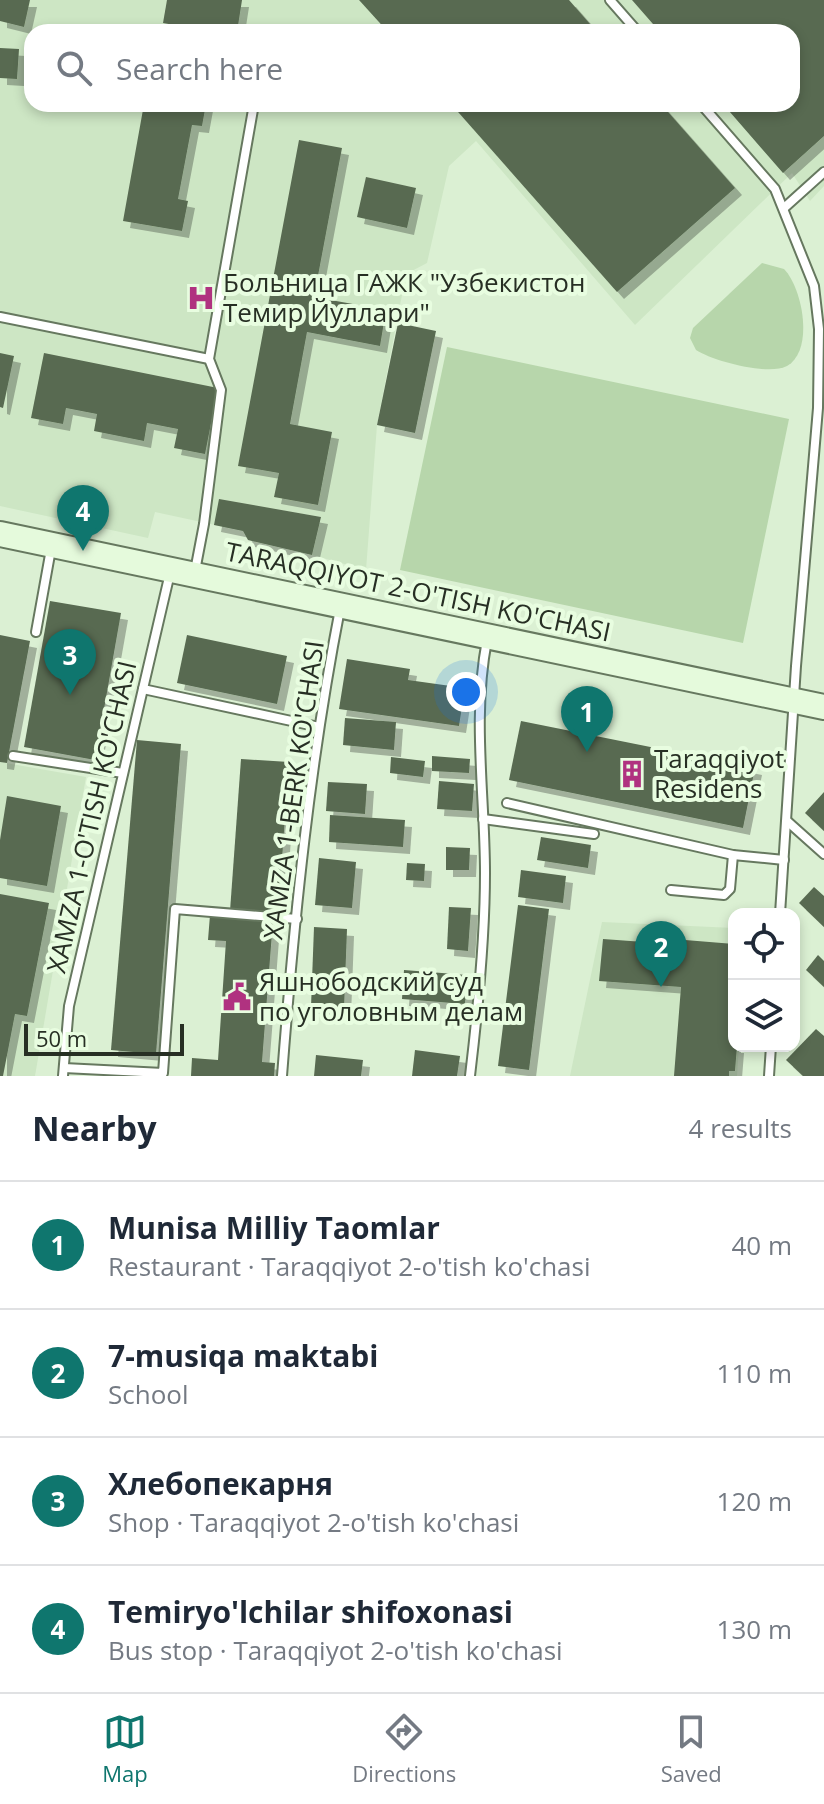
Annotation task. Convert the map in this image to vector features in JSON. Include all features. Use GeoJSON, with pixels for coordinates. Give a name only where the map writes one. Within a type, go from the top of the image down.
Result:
{"type":"FeatureCollection","features":[{"type":"Feature","properties":{"kind":"main road","name":"TARAQQIYOT 2-O'TISH KO'CHASI"},"geometry":{"type":"LineString","coordinates":[[0,534],[824,707]]}},
{"type":"Feature","properties":{"kind":"lane"},"geometry":{"type":"LineString","coordinates":[[610,0],[631,24]]}},
{"type":"Feature","properties":{"kind":"lane"},"geometry":{"type":"LineString","coordinates":[[195,574],[221,390],[209,359],[253,112]]}},
{"type":"Feature","properties":{"kind":"lane"},"geometry":{"type":"LineString","coordinates":[[708,112],[775,189],[814,286],[819,329],[818,408],[780,908]]}},
{"type":"Feature","properties":{"kind":"lane"},"geometry":{"type":"LineString","coordinates":[[784,208],[824,172]]}},
{"type":"Feature","properties":{"kind":"lane"},"geometry":{"type":"LineString","coordinates":[[0,317],[209,359]]}},
{"type":"Feature","properties":{"kind":"lane"},"geometry":{"type":"LineString","coordinates":[[36,632],[51,545]]}},
{"type":"Feature","properties":{"kind":"lane","name":"XAMZA 1-O'TISH KO'CHASI"},"geometry":{"type":"LineString","coordinates":[[64,1072],[69,1006],[170,569]]}},
{"type":"Feature","properties":{"kind":"lane","name":"XAMZA 1-BERK KO'CHASI"},"geometry":{"type":"LineString","coordinates":[[282,1076],[319,727],[340,605]]}},
{"type":"Feature","properties":{"kind":"lane"},"geometry":{"type":"LineString","coordinates":[[470,1076],[485,875],[479,735],[482,664],[488,635]]}},
{"type":"Feature","properties":{"kind":"lane"},"geometry":{"type":"LineString","coordinates":[[143,689],[319,727]]}},
{"type":"Feature","properties":{"kind":"lane"},"geometry":{"type":"LineString","coordinates":[[13,756],[123,773]]}},
{"type":"Feature","properties":{"kind":"lane"},"geometry":{"type":"LineString","coordinates":[[507,803],[733,855],[784,860]]}},
{"type":"Feature","properties":{"kind":"lane"},"geometry":{"type":"LineString","coordinates":[[483,819],[594,834]]}},
{"type":"Feature","properties":{"kind":"lane"},"geometry":{"type":"LineString","coordinates":[[787,821],[824,854]]}},
{"type":"Feature","properties":{"kind":"lane"},"geometry":{"type":"LineString","coordinates":[[671,890],[724,895],[730,889],[733,855]]}},
{"type":"Feature","properties":{"kind":"lane"},"geometry":{"type":"LineString","coordinates":[[64,1072],[163,1073],[175,909],[297,919]]}},
{"type":"Feature","properties":{"kind":"lane"},"geometry":{"type":"LineString","coordinates":[[771,1052],[771,1074]]}},
{"type":"Feature","properties":{"kind":"shaded area","name":"Больница ГАЖК \"Узбекистон Темир Йуллари\""},"geometry":{"type":"Polygon","coordinates":[[[0,0],[824,0],[824,186],[810,201],[792,173],[635,325],[476,141],[449,166],[427,263],[406,274],[377,425],[366,570],[312,555],[321,517],[248,505],[243,531],[155,512],[148,538],[0,506],[0,0]]]}},
{"type":"Feature","properties":{"kind":"shaded area"},"geometry":{"type":"Polygon","coordinates":[[[762,263],[784,269],[796,290],[803,318],[803,333],[796,358],[778,369],[754,368],[727,363],[696,350],[690,338],[693,328],[762,263]]]}},
{"type":"Feature","properties":{"kind":"shaded area"},"geometry":{"type":"Polygon","coordinates":[[[447,347],[789,419],[743,643],[400,570],[447,347]]]}},
{"type":"Feature","properties":{"kind":"shaded area"},"geometry":{"type":"Polygon","coordinates":[[[0,762],[86,777],[35,1076],[0,1076],[0,762]]]}},
{"type":"Feature","properties":{"kind":"shaded area"},"geometry":{"type":"Polygon","coordinates":[[[602,922],[728,928],[728,1052],[739,1052],[737,1076],[570,1076],[602,922]]]}},
{"type":"Feature","properties":{"kind":"building"},"geometry":{"type":"Polygon","coordinates":[[[0,0],[30,0],[24,27],[0,21],[0,0]]]}},
{"type":"Feature","properties":{"kind":"building"},"geometry":{"type":"Polygon","coordinates":[[[167,0],[242,0],[238,24],[163,23],[167,0]]]}},
{"type":"Feature","properties":{"kind":"building"},"geometry":{"type":"Polygon","coordinates":[[[359,0],[569,0],[590,24],[381,24],[359,0]]]}},
{"type":"Feature","properties":{"kind":"building"},"geometry":{"type":"Polygon","coordinates":[[[632,0],[824,0],[824,136],[783,173],[730,112],[800,112],[800,24],[653,24],[632,0]]]}},
{"type":"Feature","properties":{"kind":"building"},"geometry":{"type":"Polygon","coordinates":[[[0,48],[19,49],[17,79],[0,78],[0,48]]]}},
{"type":"Feature","properties":{"kind":"building"},"geometry":{"type":"Polygon","coordinates":[[[143,112],[205,112],[202,126],[192,125],[178,199],[188,201],[182,231],[123,221],[143,112]]]}},
{"type":"Feature","properties":{"kind":"building"},"geometry":{"type":"Polygon","coordinates":[[[458,112],[668,112],[735,188],[617,292],[458,112]]]}},
{"type":"Feature","properties":{"kind":"building"},"geometry":{"type":"Polygon","coordinates":[[[299,140],[342,148],[314,297],[386,310],[380,346],[307,332],[290,424],[332,432],[318,505],[274,497],[279,473],[238,466],[299,140]]]}},
{"type":"Feature","properties":{"kind":"building"},"geometry":{"type":"Polygon","coordinates":[[[366,177],[416,188],[407,228],[357,217],[366,177]]]}},
{"type":"Feature","properties":{"kind":"building"},"geometry":{"type":"Polygon","coordinates":[[[398,323],[436,331],[415,433],[377,425],[398,323]]]}},
{"type":"Feature","properties":{"kind":"building"},"geometry":{"type":"Polygon","coordinates":[[[0,353],[14,356],[3,408],[0,407],[0,353]]]}},
{"type":"Feature","properties":{"kind":"building"},"geometry":{"type":"Polygon","coordinates":[[[44,353],[218,388],[205,454],[174,448],[178,429],[147,423],[144,441],[94,431],[97,414],[66,408],[63,424],[31,418],[44,353]]]}},
{"type":"Feature","properties":{"kind":"building"},"geometry":{"type":"Polygon","coordinates":[[[219,499],[321,517],[312,555],[248,540],[243,531],[214,525],[219,499]]]}},
{"type":"Feature","properties":{"kind":"building"},"geometry":{"type":"Polygon","coordinates":[[[50,601],[121,613],[95,760],[24,747],[50,601]]]}},
{"type":"Feature","properties":{"kind":"building"},"geometry":{"type":"Polygon","coordinates":[[[0,635],[30,641],[7,763],[0,762],[0,635]]]}},
{"type":"Feature","properties":{"kind":"building"},"geometry":{"type":"Polygon","coordinates":[[[187,635],[287,656],[277,704],[177,683],[187,635]]]}},
{"type":"Feature","properties":{"kind":"building"},"geometry":{"type":"Polygon","coordinates":[[[347,659],[410,669],[408,680],[465,688],[459,726],[339,709],[347,659]]]}},
{"type":"Feature","properties":{"kind":"building"},"geometry":{"type":"Polygon","coordinates":[[[345,718],[396,722],[394,750],[343,745],[345,718]]]}},
{"type":"Feature","properties":{"kind":"building","name":"Taraqqiyot Residens"},"geometry":{"type":"Polygon","coordinates":[[[521,721],[755,768],[743,828],[509,780],[521,721]]]}},
{"type":"Feature","properties":{"kind":"building"},"geometry":{"type":"Polygon","coordinates":[[[137,740],[181,744],[156,1054],[111,1050],[137,740]]]}},
{"type":"Feature","properties":{"kind":"building"},"geometry":{"type":"Polygon","coordinates":[[[432,756],[470,759],[469,773],[432,771],[432,756]]]}},
{"type":"Feature","properties":{"kind":"building"},"geometry":{"type":"Polygon","coordinates":[[[391,757],[425,761],[423,777],[390,773],[391,757]]]}},
{"type":"Feature","properties":{"kind":"building"},"geometry":{"type":"Polygon","coordinates":[[[241,759],[289,762],[278,915],[230,911],[241,759]]]}},
{"type":"Feature","properties":{"kind":"building"},"geometry":{"type":"Polygon","coordinates":[[[439,781],[474,784],[472,811],[437,809],[439,781]]]}},
{"type":"Feature","properties":{"kind":"building"},"geometry":{"type":"Polygon","coordinates":[[[328,782],[367,784],[365,814],[326,811],[328,782]]]}},
{"type":"Feature","properties":{"kind":"building"},"geometry":{"type":"Polygon","coordinates":[[[824,792],[824,831],[805,813],[824,792]]]}},
{"type":"Feature","properties":{"kind":"building"},"geometry":{"type":"Polygon","coordinates":[[[7,796],[61,806],[47,886],[0,878],[0,840],[7,796]]]}},
{"type":"Feature","properties":{"kind":"building"},"geometry":{"type":"Polygon","coordinates":[[[330,815],[405,820],[403,847],[329,842],[330,815]]]}},
{"type":"Feature","properties":{"kind":"building"},"geometry":{"type":"Polygon","coordinates":[[[541,837],[591,845],[588,868],[537,860],[541,837]]]}},
{"type":"Feature","properties":{"kind":"building"},"geometry":{"type":"Polygon","coordinates":[[[446,847],[470,848],[469,870],[446,870],[446,847]]]}},
{"type":"Feature","properties":{"kind":"building"},"geometry":{"type":"Polygon","coordinates":[[[319,858],[356,862],[352,908],[315,905],[319,858]]]}},
{"type":"Feature","properties":{"kind":"building"},"geometry":{"type":"Polygon","coordinates":[[[407,863],[425,864],[424,881],[406,880],[407,863]]]}},
{"type":"Feature","properties":{"kind":"building"},"geometry":{"type":"Polygon","coordinates":[[[521,870],[566,876],[563,903],[518,897],[521,870]]]}},
{"type":"Feature","properties":{"kind":"building"},"geometry":{"type":"Polygon","coordinates":[[[814,887],[824,896],[824,927],[799,903],[814,887]]]}},
{"type":"Feature","properties":{"kind":"building"},"geometry":{"type":"Polygon","coordinates":[[[0,894],[49,903],[27,1016],[15,1014],[3,1076],[0,1076],[0,894]]]}},
{"type":"Feature","properties":{"kind":"building"},"geometry":{"type":"Polygon","coordinates":[[[518,905],[549,909],[529,1070],[498,1066],[518,905]]]}},
{"type":"Feature","properties":{"kind":"building"},"geometry":{"type":"Polygon","coordinates":[[[449,907],[471,908],[468,951],[447,949],[449,907]]]}},
{"type":"Feature","properties":{"kind":"building"},"geometry":{"type":"Polygon","coordinates":[[[210,915],[273,920],[262,1062],[275,1063],[274,1076],[191,1076],[192,1058],[218,1060],[226,941],[208,940],[210,915]]]}},
{"type":"Feature","properties":{"kind":"building"},"geometry":{"type":"Polygon","coordinates":[[[314,927],[347,929],[344,1009],[311,1007],[314,927]]]}},
{"type":"Feature","properties":{"kind":"building"},"geometry":{"type":"Polygon","coordinates":[[[603,939],[685,945],[685,940],[728,944],[728,1052],[737,1052],[735,1071],[729,1071],[729,1076],[674,1076],[681,987],[599,981],[603,939]]]}},
{"type":"Feature","properties":{"kind":"building"},"geometry":{"type":"Polygon","coordinates":[[[818,955],[824,961],[824,987],[806,970],[818,955]]]}},
{"type":"Feature","properties":{"kind":"building"},"geometry":{"type":"Polygon","coordinates":[[[404,970],[467,975],[465,1004],[402,999],[404,970]]]}},
{"type":"Feature","properties":{"kind":"building"},"geometry":{"type":"Polygon","coordinates":[[[816,1029],[824,1036],[824,1076],[803,1076],[786,1060],[794,1052],[800,1052],[800,1046],[816,1029]]]}},
{"type":"Feature","properties":{"kind":"building"},"geometry":{"type":"Polygon","coordinates":[[[415,1050],[460,1056],[457,1076],[412,1076],[415,1050]]]}},
{"type":"Feature","properties":{"kind":"building"},"geometry":{"type":"Polygon","coordinates":[[[316,1055],[363,1060],[361,1076],[314,1076],[316,1055]]]}},
{"type":"Feature","properties":{"kind":"place","name":"Больница ГАЖК \"Узбекистон Темир Йуллари\""},"geometry":{"type":"Point","coordinates":[201,298]}},
{"type":"Feature","properties":{"kind":"place","name":"Temiryo'lchilar shifoxonasi"},"geometry":{"type":"Point","coordinates":[83,551]}},
{"type":"Feature","properties":{"kind":"place","name":"Хлебопекарня"},"geometry":{"type":"Point","coordinates":[70,695]}},
{"type":"Feature","properties":{"kind":"place","name":"Munisa Milliy Taomlar"},"geometry":{"type":"Point","coordinates":[587,752]}},
{"type":"Feature","properties":{"kind":"place","name":"Taraqqiyot Residens"},"geometry":{"type":"Point","coordinates":[632,774]}},
{"type":"Feature","properties":{"kind":"place","name":"7-musiqa maktabi"},"geometry":{"type":"Point","coordinates":[661,987]}},
{"type":"Feature","properties":{"kind":"place","name":"Яшнободский суд по уголовным делам"},"geometry":{"type":"Point","coordinates":[237,997]}}]}
